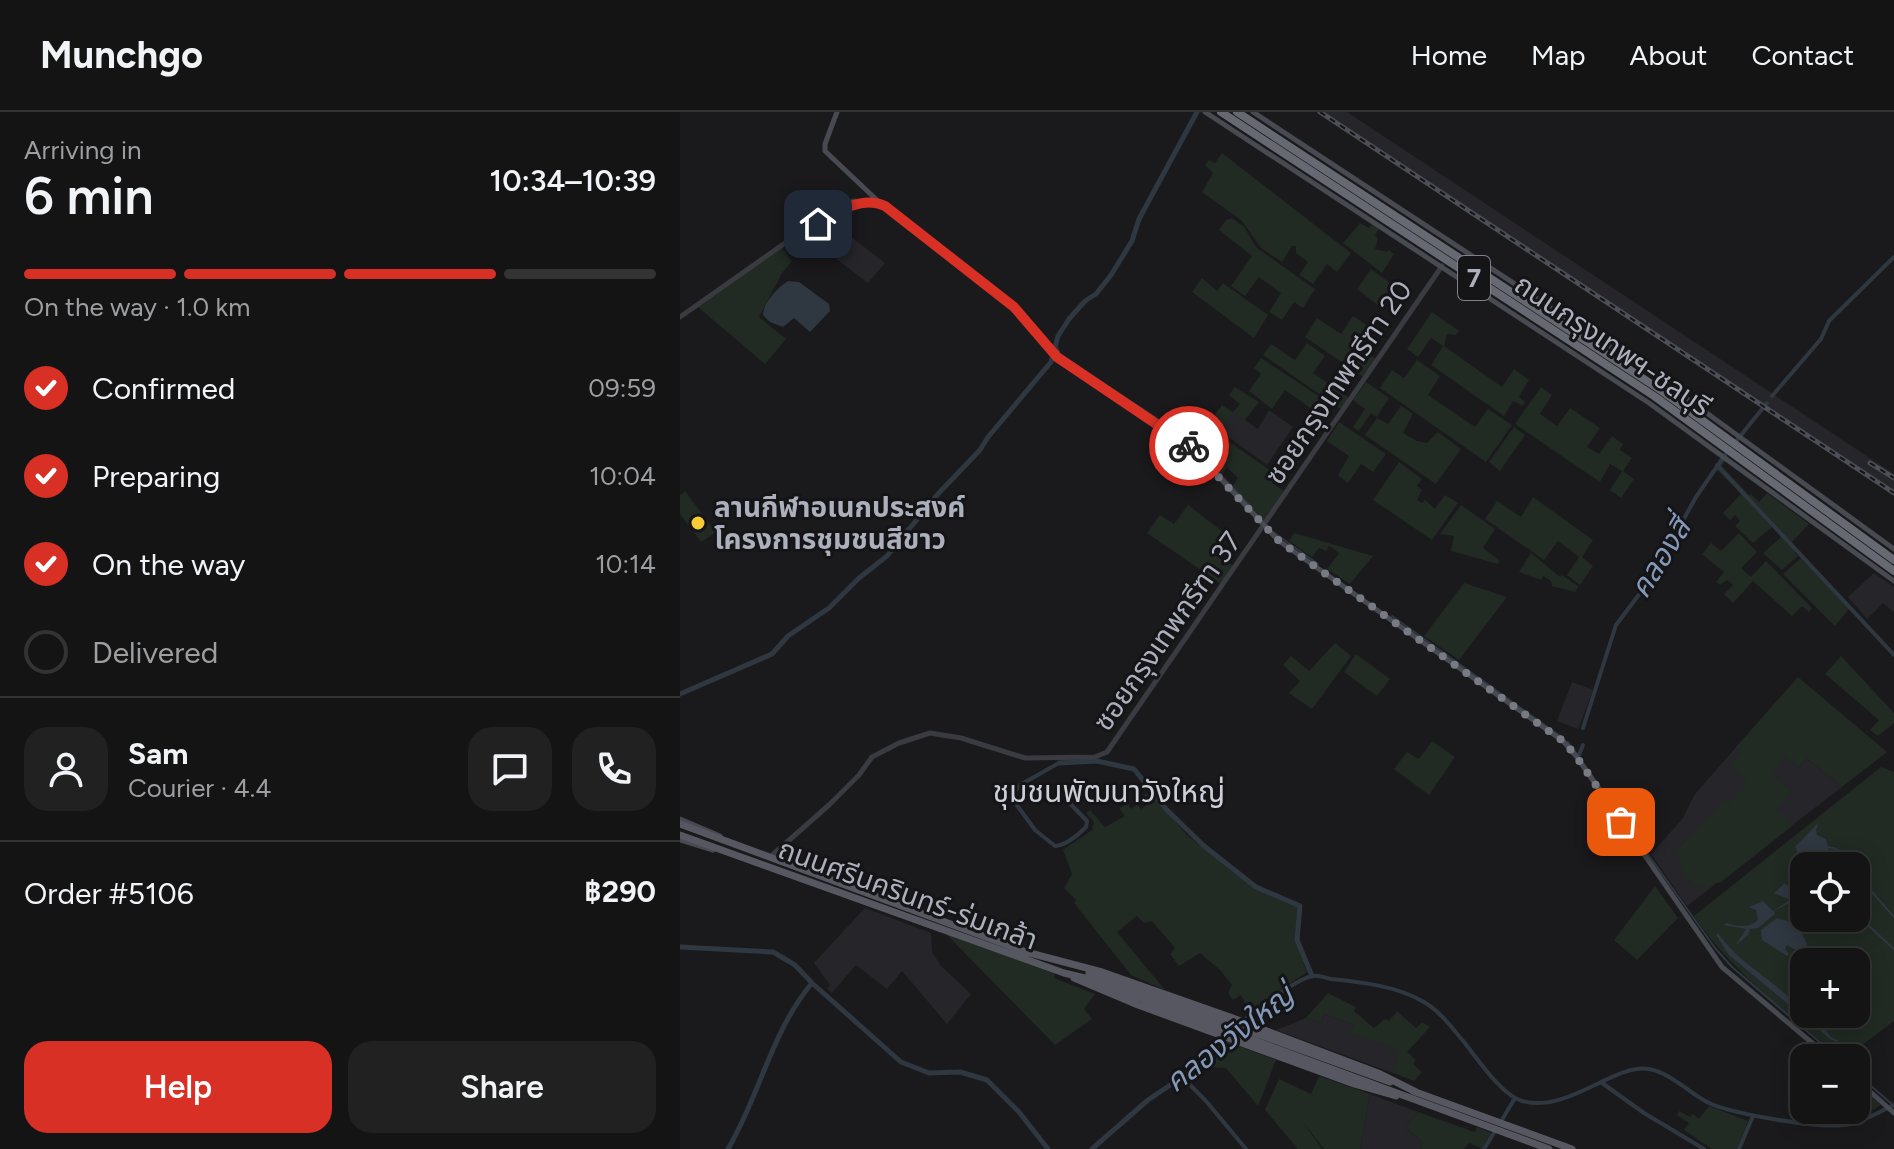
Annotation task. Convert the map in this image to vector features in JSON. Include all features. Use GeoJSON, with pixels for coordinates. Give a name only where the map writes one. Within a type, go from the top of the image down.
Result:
{"type":"FeatureCollection","features":[{"type":"Feature","properties":{"kind":"highway","name":"ถนนกรุงเทพฯ-ชลบุรี"},"geometry":{"type":"LineString","coordinates":[[1221,112],[1728,444]]}},
{"type":"Feature","properties":{"kind":"highway","name":"ถนนกรุงเทพฯ-ชลบุรี"},"geometry":{"type":"LineString","coordinates":[[1237,112],[1659,389],[1728,444],[1894,560]]}},
{"type":"Feature","properties":{"kind":"highway","name":"ถนนกรุงเทพฯ-ชลบุรี"},"geometry":{"type":"LineString","coordinates":[[1739,452],[1894,571]]}},
{"type":"Feature","properties":{"kind":"main road"},"geometry":{"type":"LineString","coordinates":[[837,112],[824,149],[877,203],[1014,307],[1057,357],[1190,446],[1279,541],[1568,746],[1722,967],[1813,1044]]}},
{"type":"Feature","properties":{"kind":"main road"},"geometry":{"type":"LineString","coordinates":[[1205,112],[1442,266],[1728,444],[1894,581]]}},
{"type":"Feature","properties":{"kind":"main road"},"geometry":{"type":"LineString","coordinates":[[1253,112],[1664,382],[1728,444]]}},
{"type":"Feature","properties":{"kind":"main road"},"geometry":{"type":"LineString","coordinates":[[1739,452],[1894,549]]}},
{"type":"Feature","properties":{"kind":"main road","name":"ถนนศรีนครินทร์-ร่มเกล้า"},"geometry":{"type":"LineString","coordinates":[[680,822],[1026,952],[1102,972],[1255,1026],[1396,1080],[1415,1096]]}},
{"type":"Feature","properties":{"kind":"main road","name":"ถนนศรีนครินทร์-ร่มเกล้า"},"geometry":{"type":"LineString","coordinates":[[680,837],[1064,973],[1138,994]]}},
{"type":"Feature","properties":{"kind":"main road","name":"ถนนศรีนครินทร์-ร่มเกล้า"},"geometry":{"type":"LineString","coordinates":[[1059,961],[1138,994],[1330,1065],[1514,1132],[1572,1149]]}},
{"type":"Feature","properties":{"kind":"main road","name":"ถนนศรีนครินทร์-ร่มเกล้า"},"geometry":{"type":"LineString","coordinates":[[1064,973],[1114,996],[1354,1084],[1415,1096]]}},
{"type":"Feature","properties":{"kind":"main road"},"geometry":{"type":"LineString","coordinates":[[1196,1026],[1203,1024],[1207,1015],[1202,1008]]}},
{"type":"Feature","properties":{"kind":"main road"},"geometry":{"type":"LineString","coordinates":[[1266,1051],[1259,1039],[1270,1032]]}},
{"type":"Feature","properties":{"kind":"main road"},"geometry":{"type":"LineString","coordinates":[[1870,1092],[1894,1113]]}},
{"type":"Feature","properties":{"kind":"main road","name":"ถนนศรีนครินทร์-ร่มเกล้า"},"geometry":{"type":"LineString","coordinates":[[1514,1132],[1549,1149]]}},
{"type":"Feature","properties":{"kind":"street"},"geometry":{"type":"LineString","coordinates":[[680,319],[832,210],[853,201],[877,203]]}},
{"type":"Feature","properties":{"kind":"street","name":"ซอยกรุงเทพกรีฑา 20"},"geometry":{"type":"LineString","coordinates":[[1265,524],[1442,266]]}},
{"type":"Feature","properties":{"kind":"street","name":"ซอยกรุงเทพกรีฑา 37"},"geometry":{"type":"LineString","coordinates":[[769,857],[829,805],[872,757],[899,743],[930,733],[961,738],[1025,758],[1095,757],[1107,752],[1265,524]]}},
{"type":"Feature","properties":{"kind":"shaded area"},"geometry":{"type":"Polygon","coordinates":[[[1322,112],[1347,112],[1894,474],[1894,493],[1322,112]]]}},
{"type":"Feature","properties":{"kind":"shaded area"},"geometry":{"type":"Polygon","coordinates":[[[1222,153],[1351,253],[1337,272],[1327,264],[1313,284],[1299,275],[1308,262],[1296,253],[1296,246],[1292,246],[1282,262],[1261,248],[1242,221],[1202,192],[1213,173],[1205,165],[1209,160],[1215,163],[1222,153]]]}},
{"type":"Feature","properties":{"kind":"shaded area"},"geometry":{"type":"Polygon","coordinates":[[[1232,218],[1244,227],[1257,248],[1315,289],[1303,308],[1294,302],[1282,320],[1269,312],[1281,293],[1259,277],[1245,296],[1231,286],[1252,256],[1219,230],[1226,220],[1232,218]]]}},
{"type":"Feature","properties":{"kind":"shaded area"},"geometry":{"type":"Polygon","coordinates":[[[1360,223],[1369,228],[1372,224],[1379,229],[1375,235],[1378,239],[1375,249],[1389,250],[1394,254],[1382,273],[1343,243],[1360,223]]]}},
{"type":"Feature","properties":{"kind":"shaded area"},"geometry":{"type":"Polygon","coordinates":[[[842,230],[885,263],[868,283],[818,245],[823,238],[831,244],[842,230]]]}},
{"type":"Feature","properties":{"kind":"shaded area"},"geometry":{"type":"Polygon","coordinates":[[[782,248],[792,261],[782,273],[759,317],[786,339],[765,364],[698,307],[782,248]]]}},
{"type":"Feature","properties":{"kind":"shaded area"},"geometry":{"type":"Polygon","coordinates":[[[1371,269],[1394,286],[1379,306],[1357,289],[1371,269]]]}},
{"type":"Feature","properties":{"kind":"shaded area"},"geometry":{"type":"Polygon","coordinates":[[[1202,278],[1217,291],[1223,283],[1268,315],[1254,338],[1192,292],[1202,278]]]}},
{"type":"Feature","properties":{"kind":"shaded area"},"geometry":{"type":"Polygon","coordinates":[[[788,281],[799,282],[829,304],[830,311],[810,332],[794,318],[783,327],[770,322],[763,315],[771,296],[788,281]]]}},
{"type":"Feature","properties":{"kind":"shaded area"},"geometry":{"type":"Polygon","coordinates":[[[1432,312],[1459,331],[1456,335],[1447,334],[1444,346],[1502,387],[1514,369],[1529,380],[1519,397],[1525,402],[1523,406],[1513,401],[1504,416],[1431,365],[1443,346],[1431,338],[1418,357],[1407,349],[1432,312]]]}},
{"type":"Feature","properties":{"kind":"shaded area"},"geometry":{"type":"Polygon","coordinates":[[[1353,316],[1374,330],[1362,349],[1376,359],[1363,377],[1305,337],[1317,318],[1341,334],[1353,316]]]}},
{"type":"Feature","properties":{"kind":"shaded area"},"geometry":{"type":"Polygon","coordinates":[[[1307,343],[1325,356],[1313,373],[1349,398],[1342,410],[1263,355],[1271,344],[1295,360],[1307,343]]]}},
{"type":"Feature","properties":{"kind":"shaded area"},"geometry":{"type":"Polygon","coordinates":[[[1261,358],[1320,397],[1312,409],[1285,390],[1272,409],[1249,391],[1261,374],[1254,368],[1261,358]]]}},
{"type":"Feature","properties":{"kind":"shaded area"},"geometry":{"type":"Polygon","coordinates":[[[1417,360],[1440,376],[1428,395],[1475,427],[1488,409],[1512,425],[1486,462],[1380,388],[1392,370],[1404,378],[1417,360]]]}},
{"type":"Feature","properties":{"kind":"shaded area"},"geometry":{"type":"Polygon","coordinates":[[[1366,382],[1389,398],[1377,417],[1371,413],[1359,431],[1353,427],[1365,409],[1353,400],[1366,382]]]}},
{"type":"Feature","properties":{"kind":"shaded area"},"geometry":{"type":"Polygon","coordinates":[[[1235,387],[1259,402],[1245,420],[1233,413],[1220,431],[1209,423],[1222,405],[1233,412],[1240,404],[1229,395],[1235,387]]]}},
{"type":"Feature","properties":{"kind":"shaded area"},"geometry":{"type":"Polygon","coordinates":[[[1541,387],[1552,395],[1540,414],[1557,426],[1570,408],[1600,428],[1587,447],[1599,454],[1612,436],[1623,444],[1620,450],[1632,458],[1623,471],[1634,479],[1621,498],[1610,490],[1622,471],[1610,464],[1600,482],[1515,424],[1541,387]]]}},
{"type":"Feature","properties":{"kind":"shaded area"},"geometry":{"type":"Polygon","coordinates":[[[1401,406],[1413,414],[1403,433],[1427,443],[1438,432],[1461,449],[1436,484],[1365,435],[1377,418],[1388,424],[1401,406]]]}},
{"type":"Feature","properties":{"kind":"shaded area"},"geometry":{"type":"Polygon","coordinates":[[[1269,410],[1293,427],[1267,465],[1220,431],[1233,412],[1258,429],[1269,410]]]}},
{"type":"Feature","properties":{"kind":"shaded area"},"geometry":{"type":"Polygon","coordinates":[[[1339,422],[1386,454],[1373,472],[1361,464],[1348,483],[1338,475],[1349,456],[1327,441],[1339,422]]]}},
{"type":"Feature","properties":{"kind":"shaded area"},"geometry":{"type":"Polygon","coordinates":[[[1514,427],[1525,435],[1500,471],[1489,462],[1514,427]]]}},
{"type":"Feature","properties":{"kind":"shaded area"},"geometry":{"type":"Polygon","coordinates":[[[1224,438],[1277,475],[1272,483],[1284,491],[1264,521],[1232,487],[1238,478],[1227,467],[1222,476],[1217,469],[1223,463],[1220,459],[1214,465],[1209,460],[1224,438]]]}},
{"type":"Feature","properties":{"kind":"shaded area"},"geometry":{"type":"Polygon","coordinates":[[[1721,457],[1725,461],[1722,466],[1749,495],[1759,502],[1767,493],[1809,524],[1789,545],[1798,556],[1782,570],[1763,553],[1781,537],[1772,527],[1753,543],[1735,526],[1740,521],[1735,515],[1730,520],[1723,513],[1741,494],[1714,467],[1721,457]]]}},
{"type":"Feature","properties":{"kind":"shaded area"},"geometry":{"type":"Polygon","coordinates":[[[1399,462],[1422,479],[1417,486],[1422,490],[1417,500],[1422,503],[1425,500],[1435,509],[1445,495],[1458,503],[1432,540],[1373,500],[1399,462]]]}},
{"type":"Feature","properties":{"kind":"shaded area","name":"ลานกีฬาอเนกประสงค์ โครงการชุมชนสีขาว"},"geometry":{"type":"Polygon","coordinates":[[[685,491],[716,532],[701,542],[680,514],[680,495],[685,491]]]}},
{"type":"Feature","properties":{"kind":"shaded area"},"geometry":{"type":"Polygon","coordinates":[[[1533,497],[1593,540],[1582,557],[1593,566],[1580,585],[1567,575],[1579,557],[1558,541],[1544,560],[1485,519],[1497,501],[1521,517],[1533,497]]]}},
{"type":"Feature","properties":{"kind":"shaded area"},"geometry":{"type":"Polygon","coordinates":[[[1188,505],[1227,535],[1215,553],[1233,566],[1221,584],[1147,533],[1160,515],[1174,524],[1188,505]]]}},
{"type":"Feature","properties":{"kind":"shaded area"},"geometry":{"type":"Polygon","coordinates":[[[1461,505],[1495,529],[1483,548],[1499,560],[1498,564],[1451,551],[1454,536],[1440,534],[1461,505]]]}},
{"type":"Feature","properties":{"kind":"shaded area"},"geometry":{"type":"Polygon","coordinates":[[[1294,533],[1373,556],[1350,584],[1327,569],[1339,553],[1329,546],[1326,551],[1319,548],[1312,557],[1289,541],[1294,533]]]}},
{"type":"Feature","properties":{"kind":"shaded area"},"geometry":{"type":"Polygon","coordinates":[[[1739,533],[1757,552],[1741,568],[1751,577],[1766,561],[1812,608],[1809,612],[1802,606],[1792,616],[1753,581],[1733,603],[1724,594],[1733,585],[1727,580],[1720,585],[1716,582],[1724,572],[1702,554],[1711,543],[1721,551],[1739,533]]]}},
{"type":"Feature","properties":{"kind":"shaded area"},"geometry":{"type":"Polygon","coordinates":[[[1531,553],[1560,577],[1562,575],[1579,587],[1575,592],[1552,586],[1551,581],[1543,576],[1541,580],[1519,572],[1531,553]]]}},
{"type":"Feature","properties":{"kind":"shaded area"},"geometry":{"type":"Polygon","coordinates":[[[1801,558],[1849,609],[1835,626],[1783,574],[1801,558]]]}},
{"type":"Feature","properties":{"kind":"shaded area"},"geometry":{"type":"Polygon","coordinates":[[[1874,573],[1894,587],[1894,612],[1883,603],[1867,619],[1848,597],[1874,573]]]}},
{"type":"Feature","properties":{"kind":"shaded area"},"geometry":{"type":"Polygon","coordinates":[[[1464,583],[1507,597],[1459,660],[1424,636],[1464,583]]]}},
{"type":"Feature","properties":{"kind":"shaded area"},"geometry":{"type":"Polygon","coordinates":[[[1335,643],[1351,656],[1312,709],[1289,693],[1300,681],[1283,665],[1291,656],[1309,671],[1335,643]]]}},
{"type":"Feature","properties":{"kind":"shaded area"},"geometry":{"type":"Polygon","coordinates":[[[1356,654],[1390,679],[1377,696],[1344,672],[1356,654]]]}},
{"type":"Feature","properties":{"kind":"shaded area"},"geometry":{"type":"Polygon","coordinates":[[[1841,656],[1894,713],[1894,723],[1878,736],[1870,730],[1879,720],[1825,674],[1841,656]]]}},
{"type":"Feature","properties":{"kind":"shaded area"},"geometry":{"type":"Polygon","coordinates":[[[1798,677],[1887,752],[1842,787],[1807,759],[1799,767],[1786,757],[1772,774],[1792,792],[1776,810],[1792,826],[1720,883],[1716,882],[1706,889],[1695,884],[1684,876],[1680,860],[1674,853],[1725,800],[1729,803],[1748,782],[1730,766],[1741,752],[1736,747],[1798,677]]]}},
{"type":"Feature","properties":{"kind":"shaded area"},"geometry":{"type":"Polygon","coordinates":[[[1572,682],[1593,690],[1578,729],[1557,721],[1572,682]]]}},
{"type":"Feature","properties":{"kind":"shaded area"},"geometry":{"type":"Polygon","coordinates":[[[1752,729],[1799,767],[1807,759],[1842,787],[1687,906],[1651,854],[1683,818],[1695,794],[1752,729]]]}},
{"type":"Feature","properties":{"kind":"shaded area"},"geometry":{"type":"Polygon","coordinates":[[[1432,741],[1455,757],[1429,795],[1394,769],[1407,752],[1419,759],[1432,741]]]}},
{"type":"Feature","properties":{"kind":"shaded area"},"geometry":{"type":"Polygon","coordinates":[[[1881,767],[1894,772],[1894,1021],[1864,1044],[1824,1044],[1806,1028],[1870,1028],[1870,948],[1790,948],[1790,1015],[1744,974],[1694,916],[1881,767]]]}},
{"type":"Feature","properties":{"kind":"shaded area"},"geometry":{"type":"Polygon","coordinates":[[[1150,792],[1187,835],[1212,855],[1258,890],[1299,908],[1295,941],[1307,972],[1249,1011],[1241,995],[1233,1000],[1228,993],[1232,985],[1200,953],[1179,966],[1170,954],[1175,948],[1152,921],[1144,923],[1137,916],[1117,932],[1165,990],[1131,975],[1064,888],[1072,874],[1063,850],[1092,830],[1094,822],[1086,813],[1090,810],[1105,827],[1125,816],[1119,808],[1128,804],[1131,809],[1137,805],[1141,809],[1147,805],[1143,796],[1150,792]]]}},
{"type":"Feature","properties":{"kind":"shaded area"},"geometry":{"type":"Polygon","coordinates":[[[1819,822],[1817,835],[1826,839],[1829,851],[1798,852],[1795,847],[1819,822]]]}},
{"type":"Feature","properties":{"kind":"shaded area"},"geometry":{"type":"Polygon","coordinates":[[[1785,883],[1790,888],[1790,900],[1774,893],[1785,883]]]}},
{"type":"Feature","properties":{"kind":"shaded area"},"geometry":{"type":"Polygon","coordinates":[[[1655,886],[1678,918],[1637,960],[1614,940],[1655,886]]]}},
{"type":"Feature","properties":{"kind":"shaded area"},"geometry":{"type":"Polygon","coordinates":[[[1790,900],[1758,928],[1750,929],[1748,935],[1736,945],[1746,929],[1723,925],[1747,926],[1758,920],[1756,910],[1749,907],[1763,901],[1773,911],[1790,900]]]}},
{"type":"Feature","properties":{"kind":"shaded area"},"geometry":{"type":"Polygon","coordinates":[[[865,908],[931,933],[932,952],[941,966],[971,994],[947,1024],[902,971],[887,989],[856,965],[832,993],[827,989],[830,985],[814,963],[865,908]]]}},
{"type":"Feature","properties":{"kind":"shaded area"},"geometry":{"type":"Polygon","coordinates":[[[1777,918],[1790,922],[1790,932],[1802,932],[1807,944],[1805,948],[1787,945],[1787,956],[1762,940],[1761,930],[1777,918]]]}},
{"type":"Feature","properties":{"kind":"shaded area"},"geometry":{"type":"Polygon","coordinates":[[[1718,933],[1740,958],[1790,998],[1790,1006],[1729,955],[1716,935],[1718,933]]]}},
{"type":"Feature","properties":{"kind":"shaded area"},"geometry":{"type":"Polygon","coordinates":[[[946,934],[1055,973],[1054,978],[1095,994],[1084,1009],[1092,1019],[1055,1045],[946,934]]]}},
{"type":"Feature","properties":{"kind":"shaded area"},"geometry":{"type":"Polygon","coordinates":[[[1328,993],[1356,1007],[1354,1011],[1374,1028],[1385,1019],[1389,1021],[1397,1011],[1416,1028],[1422,1022],[1430,1027],[1407,1052],[1422,1072],[1414,1081],[1393,1073],[1399,1051],[1352,1034],[1354,1025],[1324,1014],[1321,1023],[1306,1018],[1328,993]]]}},
{"type":"Feature","properties":{"kind":"shaded area"},"geometry":{"type":"Polygon","coordinates":[[[1324,1014],[1354,1025],[1353,1034],[1400,1051],[1393,1073],[1276,1030],[1306,1018],[1321,1023],[1324,1014]]]}},
{"type":"Feature","properties":{"kind":"shaded area"},"geometry":{"type":"Polygon","coordinates":[[[1817,1028],[1824,1028],[1832,1038],[1838,1040],[1830,1039],[1817,1028]]]}},
{"type":"Feature","properties":{"kind":"shaded area"},"geometry":{"type":"Polygon","coordinates":[[[1226,1041],[1276,1060],[1258,1106],[1226,1068],[1201,1067],[1197,1061],[1226,1041]]]}},
{"type":"Feature","properties":{"kind":"shaded area"},"geometry":{"type":"Polygon","coordinates":[[[1319,1076],[1370,1094],[1360,1149],[1324,1149],[1302,1121],[1322,1149],[1298,1149],[1265,1110],[1279,1079],[1311,1094],[1319,1076]]]}},
{"type":"Feature","properties":{"kind":"shaded area"},"geometry":{"type":"Polygon","coordinates":[[[1370,1094],[1418,1112],[1405,1127],[1423,1143],[1420,1149],[1360,1149],[1370,1094]]]}},
{"type":"Feature","properties":{"kind":"shaded area"},"geometry":{"type":"Polygon","coordinates":[[[1870,1095],[1881,1105],[1870,1111],[1870,1095]]]}},
{"type":"Feature","properties":{"kind":"shaded area"},"geometry":{"type":"Polygon","coordinates":[[[1709,1106],[1748,1121],[1737,1149],[1712,1149],[1684,1130],[1689,1123],[1677,1115],[1679,1111],[1690,1117],[1693,1114],[1699,1119],[1709,1106]]]}},
{"type":"Feature","properties":{"kind":"shaded area"},"geometry":{"type":"Polygon","coordinates":[[[1418,1112],[1475,1132],[1477,1127],[1491,1133],[1482,1149],[1469,1143],[1464,1149],[1420,1149],[1423,1143],[1405,1127],[1418,1112]]]}},
{"type":"Feature","properties":{"kind":"waterway"},"geometry":{"type":"LineString","coordinates":[[680,694],[772,654],[788,636],[829,608],[887,556],[937,495],[980,450],[1051,362],[1058,336],[1069,319],[1096,294],[1132,241],[1139,219],[1197,112]]}},
{"type":"Feature","properties":{"kind":"waterway","name":"คลองสี่"},"geometry":{"type":"LineString","coordinates":[[1772,396],[1821,339],[1829,321],[1894,257]]}},
{"type":"Feature","properties":{"kind":"waterway"},"geometry":{"type":"LineString","coordinates":[[1052,357],[1059,362]]}},
{"type":"Feature","properties":{"kind":"waterway"},"geometry":{"type":"LineString","coordinates":[[1071,362],[1185,437],[1250,506]]}},
{"type":"Feature","properties":{"kind":"waterway"},"geometry":{"type":"LineString","coordinates":[[1077,374],[1099,388]]}},
{"type":"Feature","properties":{"kind":"waterway"},"geometry":{"type":"LineString","coordinates":[[1118,401],[1199,460]]}},
{"type":"Feature","properties":{"kind":"waterway","name":"คลองสี่"},"geometry":{"type":"LineString","coordinates":[[1733,445],[1767,403]]}},
{"type":"Feature","properties":{"kind":"waterway","name":"คลองสี่"},"geometry":{"type":"LineString","coordinates":[[1583,728],[1616,625],[1650,580],[1696,497],[1725,455]]}},
{"type":"Feature","properties":{"kind":"waterway"},"geometry":{"type":"LineString","coordinates":[[1717,465],[1894,655]]}},
{"type":"Feature","properties":{"kind":"waterway"},"geometry":{"type":"LineString","coordinates":[[1273,532],[1318,564]]}},
{"type":"Feature","properties":{"kind":"waterway"},"geometry":{"type":"LineString","coordinates":[[1392,616],[1560,736]]}},
{"type":"Feature","properties":{"kind":"waterway"},"geometry":{"type":"LineString","coordinates":[[1568,742],[1715,948],[1732,967],[1822,1044]]}},
{"type":"Feature","properties":{"kind":"waterway","name":"คลองสี่"},"geometry":{"type":"LineString","coordinates":[[1579,755],[1583,745]]}},
{"type":"Feature","properties":{"kind":"waterway"},"geometry":{"type":"LineString","coordinates":[[1059,763],[1097,761],[1134,769],[1167,810],[1204,846],[1256,887],[1300,906],[1297,940],[1312,976]]}},
{"type":"Feature","properties":{"kind":"waterway"},"geometry":{"type":"LineString","coordinates":[[1057,790],[1087,821],[1086,827],[1076,836],[1055,846],[1035,830],[1011,797],[1020,785],[1059,763]]}},
{"type":"Feature","properties":{"kind":"waterway"},"geometry":{"type":"LineString","coordinates":[[1827,847],[1839,852]]}},
{"type":"Feature","properties":{"kind":"waterway"},"geometry":{"type":"LineString","coordinates":[[1870,890],[1894,917]]}},
{"type":"Feature","properties":{"kind":"waterway"},"geometry":{"type":"LineString","coordinates":[[1870,927],[1894,949]]}},
{"type":"Feature","properties":{"kind":"waterway"},"geometry":{"type":"LineString","coordinates":[[680,947],[773,952],[795,965],[901,1062],[929,1073],[960,1072],[987,1080],[1019,1112],[1048,1149]]}},
{"type":"Feature","properties":{"kind":"waterway","name":"คลองวังใหญ่"},"geometry":{"type":"LineString","coordinates":[[1242,1022],[1287,988],[1317,976],[1391,988],[1424,1002],[1447,1022],[1496,1082],[1522,1101],[1556,1101],[1621,1073],[1649,1069],[1719,1107],[1777,1120],[1820,1125],[1850,1124],[1894,1105]]}},
{"type":"Feature","properties":{"kind":"waterway"},"geometry":{"type":"LineString","coordinates":[[728,1149],[786,1022],[812,983]]}},
{"type":"Feature","properties":{"kind":"waterway"},"geometry":{"type":"LineString","coordinates":[[1223,1038],[1182,1077],[1246,1149]]}},
{"type":"Feature","properties":{"kind":"waterway","name":"คลองวังใหญ่"},"geometry":{"type":"LineString","coordinates":[[1092,1149],[1148,1100],[1182,1077]]}},
{"type":"Feature","properties":{"kind":"waterway"},"geometry":{"type":"LineString","coordinates":[[1602,1083],[1704,1149]]}},
{"type":"Feature","properties":{"kind":"waterway"},"geometry":{"type":"LineString","coordinates":[[1870,1085],[1893,1105]]}},
{"type":"Feature","properties":{"kind":"waterway"},"geometry":{"type":"LineString","coordinates":[[1500,1123],[1515,1098]]}},
{"type":"Feature","properties":{"kind":"waterway"},"geometry":{"type":"LineString","coordinates":[[1739,1149],[1753,1116]]}},
{"type":"Feature","properties":{"kind":"waterway"},"geometry":{"type":"LineString","coordinates":[[1484,1149],[1495,1131]]}},
{"type":"Feature","properties":{"kind":"railway"},"geometry":{"type":"LineString","coordinates":[[1320,112],[1894,493]]}},
{"type":"Feature","properties":{"kind":"railway"},"geometry":{"type":"LineString","coordinates":[[1870,463],[1894,478]]}},
{"type":"Feature","properties":{"kind":"way so far"},"geometry":{"type":"LineString","coordinates":[[1189,446],[1279,541],[1563,741],[1621,822]]}},
{"type":"Feature","properties":{"kind":"place","name":"ลานกีฬาอเนกประสงค์ โครงการชุมชนสีขาว"},"geometry":{"type":"Point","coordinates":[698,523]}},
{"type":"Feature","properties":{"kind":"district","name":"ชุมชนพัฒนาวังใหญ่"},"geometry":{"type":"Point","coordinates":[1109,791]}},
{"type":"Feature","properties":{"kind":"route"},"geometry":{"type":"LineString","coordinates":[[818,224],[853,205],[880,203],[1014,307],[1057,357],[1189,446]]}}]}
